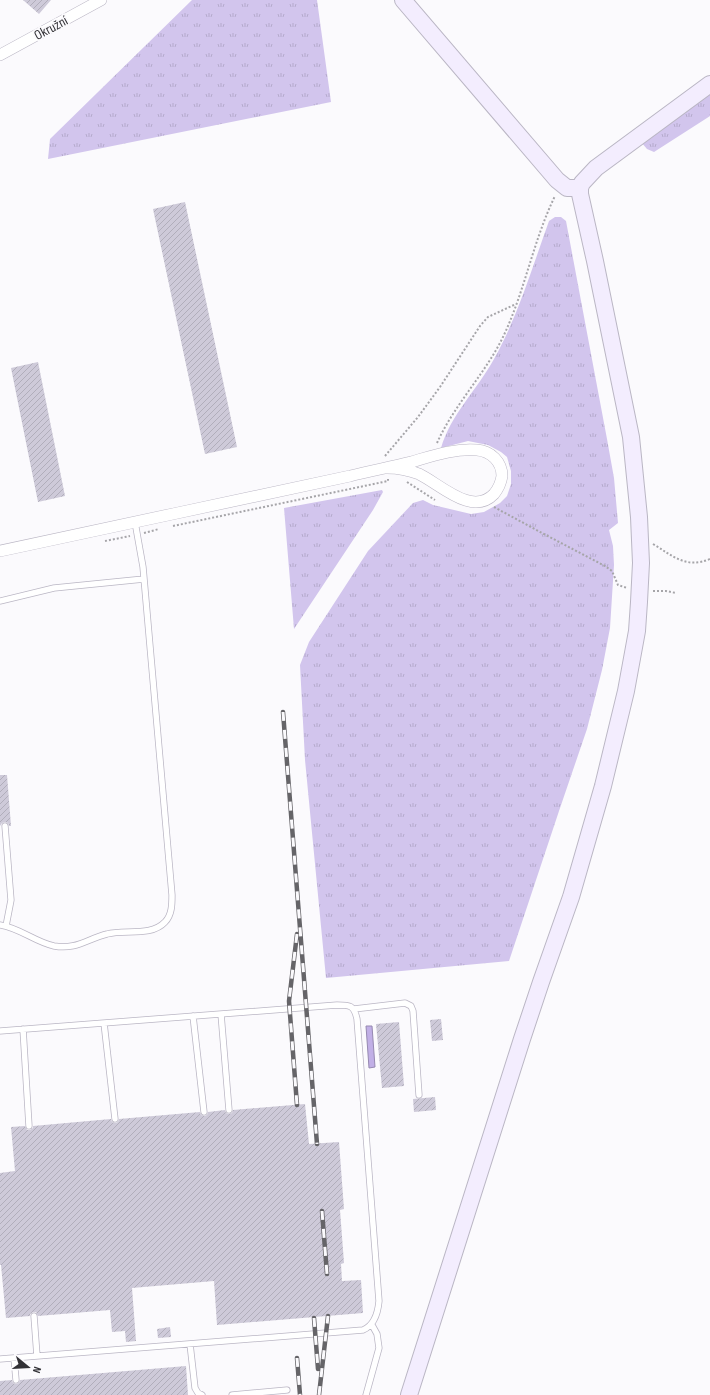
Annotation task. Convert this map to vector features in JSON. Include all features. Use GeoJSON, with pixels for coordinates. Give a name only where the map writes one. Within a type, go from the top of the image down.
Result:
{"type":"FeatureCollection","features":[{"type":"Feature","properties":{"kind":"street","name":"Okružní"},"geometry":{"type":"LineString","coordinates":[[0,55],[101,0]]}},
{"type":"Feature","properties":{"kind":"street"},"geometry":{"type":"LineString","coordinates":[[403,0],[561,184],[567,188],[580,188]]}},
{"type":"Feature","properties":{"kind":"street"},"geometry":{"type":"LineString","coordinates":[[409,1395],[541,982],[562,926],[584,855],[603,786],[626,691],[645,591],[636,476],[631,437],[595,261],[581,204],[580,188],[586,178],[596,168],[710,84]]}},
{"type":"Feature","properties":{"kind":"street"},"geometry":{"type":"LineString","coordinates":[[0,551],[383,469],[432,456],[469,450],[486,452],[493,456],[500,466],[501,479],[496,492],[490,498],[478,502],[462,500],[420,475],[405,470],[383,469]]}},
{"type":"Feature","properties":{"kind":"lane"},"geometry":{"type":"LineString","coordinates":[[5,826],[11,900],[3,926],[21,931],[45,944],[69,947],[82,944],[106,934],[152,930],[167,921],[170,913],[172,895],[144,579],[135,522]]}},
{"type":"Feature","properties":{"kind":"lane"},"geometry":{"type":"LineString","coordinates":[[0,601],[61,587],[144,579]]}},
{"type":"Feature","properties":{"kind":"lane"},"geometry":{"type":"LineString","coordinates":[[0,1031],[337,1004],[347,1005],[354,1009],[405,1004],[411,1006],[413,1011],[419,1095]]}},
{"type":"Feature","properties":{"kind":"lane"},"geometry":{"type":"LineString","coordinates":[[0,1359],[364,1330],[372,1325],[377,1313],[379,1300],[357,1019],[354,1009]]}},
{"type":"Feature","properties":{"kind":"lane"},"geometry":{"type":"LineString","coordinates":[[221,1014],[229,1110]]}},
{"type":"Feature","properties":{"kind":"lane"},"geometry":{"type":"LineString","coordinates":[[193,1016],[204,1112]]}},
{"type":"Feature","properties":{"kind":"lane"},"geometry":{"type":"LineString","coordinates":[[104,1023],[115,1119]]}},
{"type":"Feature","properties":{"kind":"lane"},"geometry":{"type":"LineString","coordinates":[[23,1029],[30,1126]]}},
{"type":"Feature","properties":{"kind":"lane"},"geometry":{"type":"LineString","coordinates":[[34,1316],[37,1356]]}},
{"type":"Feature","properties":{"kind":"lane"},"geometry":{"type":"LineString","coordinates":[[366,1395],[379,1348],[377,1334],[372,1325]]}},
{"type":"Feature","properties":{"kind":"lane"},"geometry":{"type":"LineString","coordinates":[[190,1344],[195,1388],[198,1393],[202,1395]]}},
{"type":"Feature","properties":{"kind":"lane"},"geometry":{"type":"LineString","coordinates":[[14,1358],[16,1380]]}},
{"type":"Feature","properties":{"kind":"lane"},"geometry":{"type":"LineString","coordinates":[[232,1395],[287,1390]]}},
{"type":"Feature","properties":{"kind":"path"},"geometry":{"type":"LineString","coordinates":[[432,456],[447,424],[503,337],[516,304],[538,238],[561,184]]}},
{"type":"Feature","properties":{"kind":"path"},"geometry":{"type":"LineString","coordinates":[[388,481],[383,469],[386,455],[418,417],[440,387],[480,326],[488,317],[516,304]]}},
{"type":"Feature","properties":{"kind":"path"},"geometry":{"type":"LineString","coordinates":[[171,527],[392,480]]}},
{"type":"Feature","properties":{"kind":"path"},"geometry":{"type":"LineString","coordinates":[[405,481],[435,500]]}},
{"type":"Feature","properties":{"kind":"path"},"geometry":{"type":"LineString","coordinates":[[484,501],[605,566],[612,571],[620,586],[634,591],[666,591],[676,593]]}},
{"type":"Feature","properties":{"kind":"path"},"geometry":{"type":"LineString","coordinates":[[104,541],[164,528]]}},
{"type":"Feature","properties":{"kind":"path"},"geometry":{"type":"LineString","coordinates":[[640,540],[652,543],[684,562],[696,564],[710,560]]}},
{"type":"Feature","properties":{"kind":"green space"},"geometry":{"type":"Polygon","coordinates":[[[192,0],[317,0],[331,102],[48,159],[50,139],[192,0]]]}},
{"type":"Feature","properties":{"kind":"green space"},"geometry":{"type":"Polygon","coordinates":[[[710,93],[710,116],[654,152],[647,149],[641,142],[710,93]]]}},
{"type":"Feature","properties":{"kind":"green space"},"geometry":{"type":"Polygon","coordinates":[[[555,217],[561,217],[566,221],[614,478],[618,523],[609,530],[613,546],[614,565],[610,628],[602,670],[587,729],[509,961],[326,978],[305,760],[300,665],[309,642],[368,551],[413,503],[423,500],[433,505],[471,514],[484,512],[500,503],[507,496],[511,484],[511,471],[507,457],[501,452],[488,445],[468,441],[441,448],[451,424],[503,343],[524,292],[549,221],[555,217]]]}},
{"type":"Feature","properties":{"kind":"green space"},"geometry":{"type":"Polygon","coordinates":[[[382,490],[383,492],[373,510],[294,629],[284,508],[382,490]]]}},
{"type":"Feature","properties":{"kind":"shaded area"},"geometry":{"type":"Polygon","coordinates":[[[366,1026],[372,1026],[375,1067],[369,1068],[366,1026]]]}},
{"type":"Feature","properties":{"kind":"building"},"geometry":{"type":"Polygon","coordinates":[[[23,0],[51,0],[39,14],[23,0]]]}},
{"type":"Feature","properties":{"kind":"building"},"geometry":{"type":"Polygon","coordinates":[[[185,202],[237,447],[205,454],[153,209],[185,202]]]}},
{"type":"Feature","properties":{"kind":"building"},"geometry":{"type":"Polygon","coordinates":[[[38,362],[65,496],[38,502],[11,368],[38,362]]]}},
{"type":"Feature","properties":{"kind":"building"},"geometry":{"type":"Polygon","coordinates":[[[0,775],[7,775],[11,826],[5,822],[0,826],[0,775]]]}},
{"type":"Feature","properties":{"kind":"building"},"geometry":{"type":"Polygon","coordinates":[[[441,1019],[443,1040],[432,1041],[430,1020],[441,1019]]]}},
{"type":"Feature","properties":{"kind":"building"},"geometry":{"type":"Polygon","coordinates":[[[399,1022],[404,1086],[382,1088],[376,1024],[399,1022]]]}},
{"type":"Feature","properties":{"kind":"building"},"geometry":{"type":"Polygon","coordinates":[[[435,1097],[436,1110],[414,1112],[413,1099],[435,1097]]]}},
{"type":"Feature","properties":{"kind":"building"},"geometry":{"type":"Polygon","coordinates":[[[305,1104],[309,1144],[339,1142],[344,1209],[340,1210],[344,1263],[341,1264],[342,1281],[361,1280],[363,1313],[217,1325],[214,1281],[132,1288],[136,1341],[126,1342],[125,1331],[112,1332],[110,1310],[38,1316],[36,1312],[33,1312],[30,1316],[6,1318],[0,1265],[0,1173],[15,1171],[11,1127],[25,1126],[27,1130],[30,1130],[33,1126],[111,1119],[112,1122],[115,1123],[118,1122],[119,1119],[200,1112],[201,1115],[204,1116],[207,1115],[208,1112],[225,1110],[226,1113],[229,1114],[232,1113],[233,1110],[305,1104]]]}},
{"type":"Feature","properties":{"kind":"building"},"geometry":{"type":"Polygon","coordinates":[[[170,1327],[171,1337],[158,1338],[157,1329],[170,1327]]]}},
{"type":"Feature","properties":{"kind":"building"},"geometry":{"type":"Polygon","coordinates":[[[186,1366],[188,1395],[0,1395],[0,1381],[12,1380],[13,1383],[16,1384],[19,1383],[20,1380],[186,1366]]]}},
{"type":"Feature","properties":{"kind":"railway"},"geometry":{"type":"LineString","coordinates":[[283,712],[317,1144]]}},
{"type":"Feature","properties":{"kind":"railway"},"geometry":{"type":"LineString","coordinates":[[297,934],[289,1001],[297,1105]]}},
{"type":"Feature","properties":{"kind":"railway"},"geometry":{"type":"LineString","coordinates":[[322,1211],[327,1274]]}},
{"type":"Feature","properties":{"kind":"railway"},"geometry":{"type":"LineString","coordinates":[[319,1395],[328,1316]]}},
{"type":"Feature","properties":{"kind":"railway"},"geometry":{"type":"LineString","coordinates":[[314,1318],[318,1369]]}},
{"type":"Feature","properties":{"kind":"railway"},"geometry":{"type":"LineString","coordinates":[[297,1358],[300,1395]]}}]}
